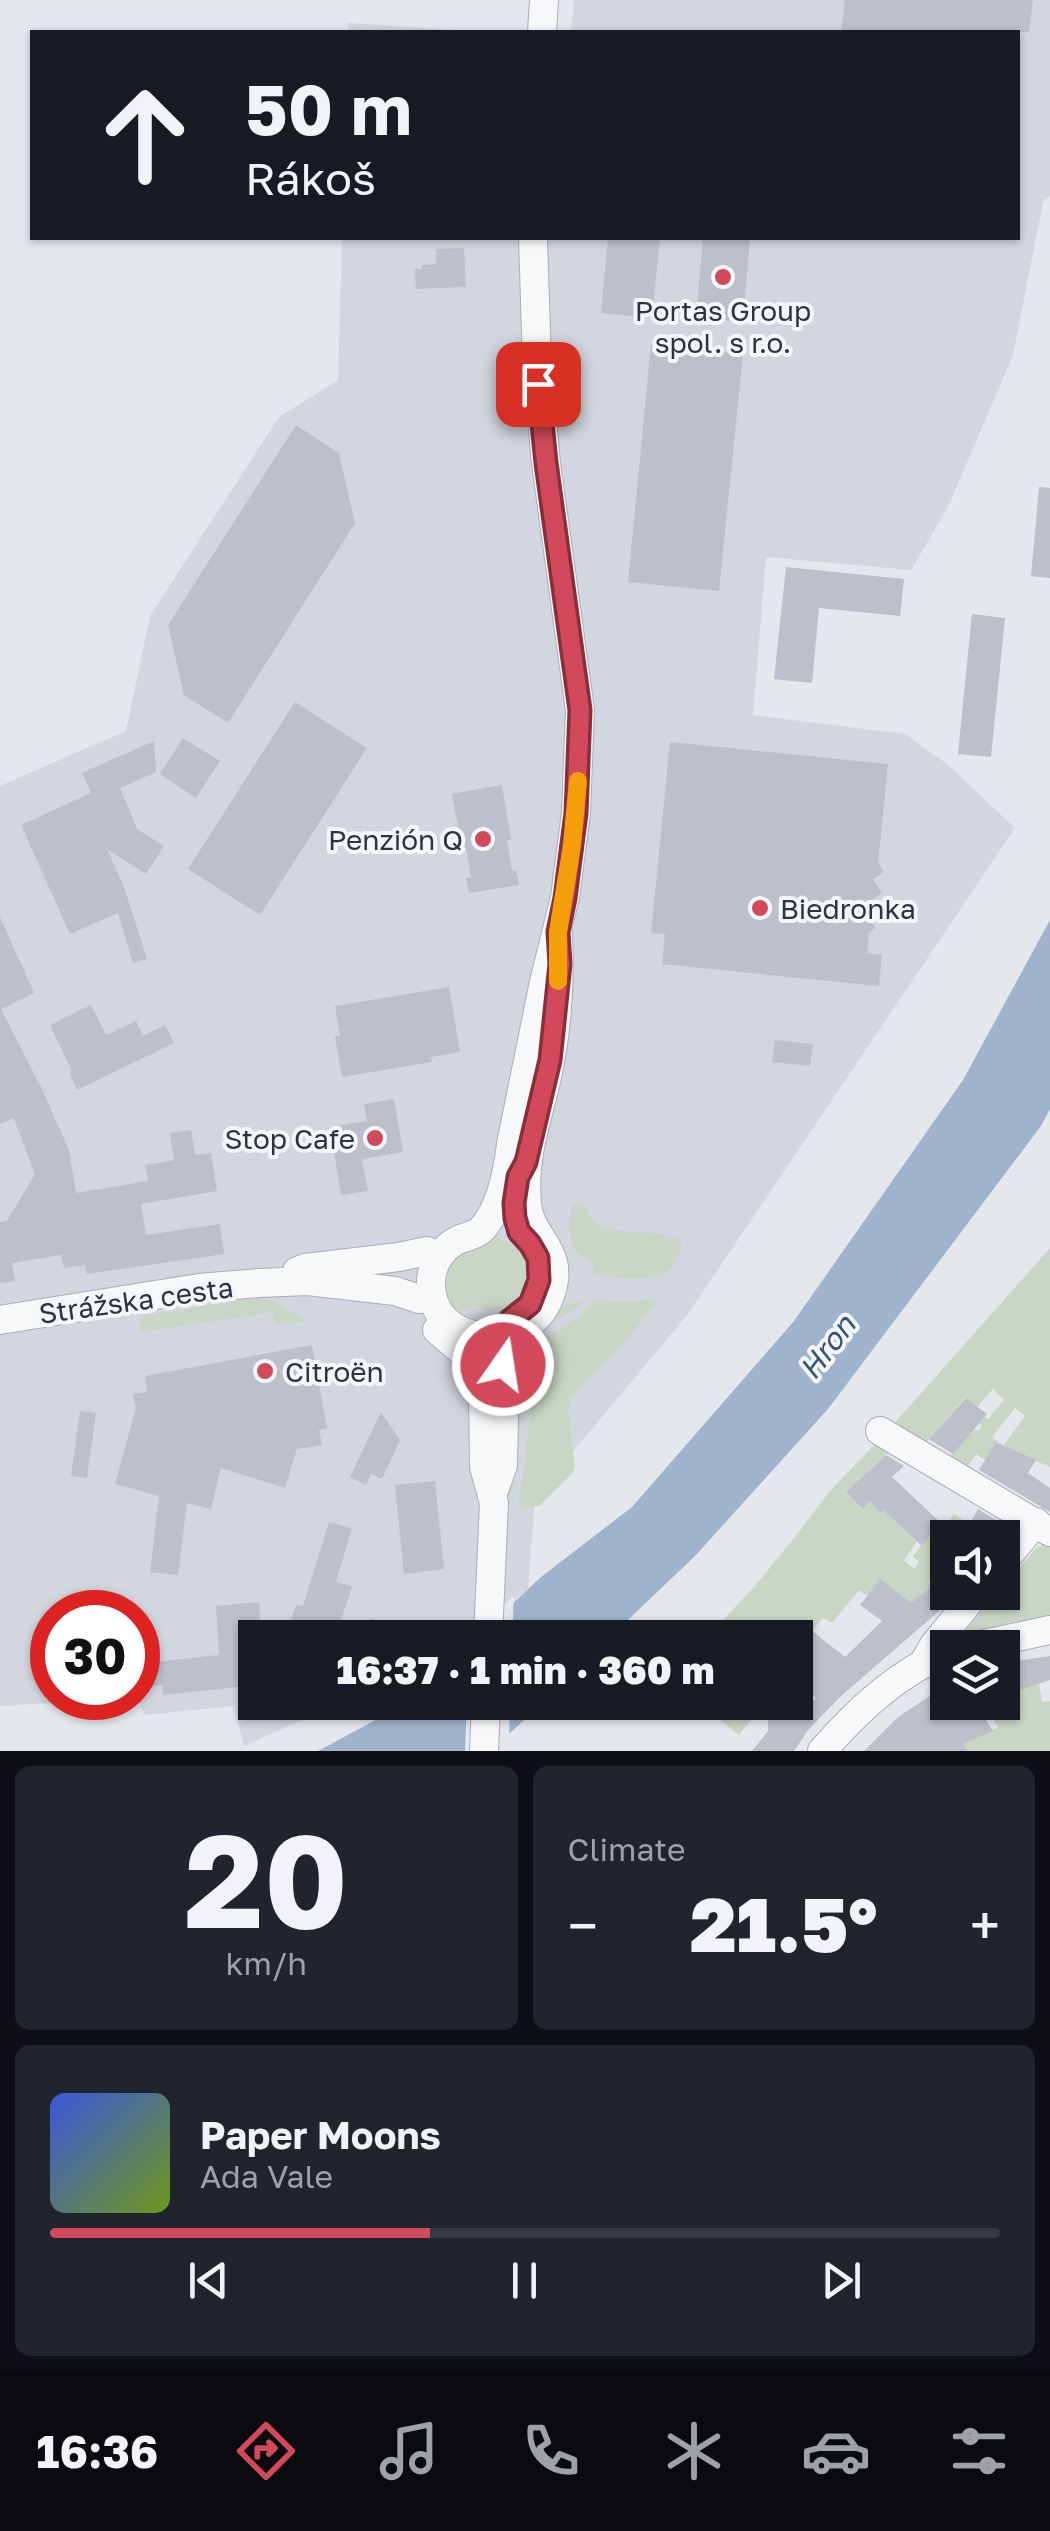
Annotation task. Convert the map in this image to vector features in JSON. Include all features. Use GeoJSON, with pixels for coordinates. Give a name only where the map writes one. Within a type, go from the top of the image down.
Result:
{"type":"FeatureCollection","features":[{"type":"Feature","properties":{"kind":"street"},"geometry":{"type":"LineString","coordinates":[[542,30],[544,0]]}},
{"type":"Feature","properties":{"kind":"street"},"geometry":{"type":"LineString","coordinates":[[519,1232],[514,1203],[524,1091],[544,982],[565,898],[576,813],[580,710],[536,364],[534,240]]}},
{"type":"Feature","properties":{"kind":"street"},"geometry":{"type":"LineString","coordinates":[[423,1291],[438,1257],[456,1241],[476,1234],[478,1222],[498,1200],[508,1168],[518,1153]]}},
{"type":"Feature","properties":{"kind":"street"},"geometry":{"type":"LineString","coordinates":[[518,1153],[527,1205],[535,1228],[546,1241],[546,1268]]}},
{"type":"Feature","properties":{"kind":"street"},"geometry":{"type":"LineString","coordinates":[[457,1332],[462,1320],[471,1318],[512,1328],[534,1319],[545,1306],[552,1285],[546,1268],[519,1232],[478,1222],[448,1230],[422,1261],[423,1291],[457,1332],[482,1349],[486,1378],[484,1467],[493,1493]]}},
{"type":"Feature","properties":{"kind":"street","name":"Strážska cesta"},"geometry":{"type":"LineString","coordinates":[[273,1282],[306,1268],[427,1251]]}},
{"type":"Feature","properties":{"kind":"street","name":"Strážska cesta"},"geometry":{"type":"LineString","coordinates":[[0,1320],[200,1288],[308,1282],[338,1275],[370,1274],[423,1291]]}},
{"type":"Feature","properties":{"kind":"street"},"geometry":{"type":"LineString","coordinates":[[489,1620],[493,1493],[503,1464],[501,1396],[512,1328]]}},
{"type":"Feature","properties":{"kind":"street"},"geometry":{"type":"LineString","coordinates":[[880,1431],[1043,1527],[1020,1547]]}},
{"type":"Feature","properties":{"kind":"street"},"geometry":{"type":"LineString","coordinates":[[946,1630],[962,1610]]}},
{"type":"Feature","properties":{"kind":"street"},"geometry":{"type":"LineString","coordinates":[[1020,1636],[1050,1630]]}},
{"type":"Feature","properties":{"kind":"street"},"geometry":{"type":"LineString","coordinates":[[822,1751],[892,1683],[930,1661]]}},
{"type":"Feature","properties":{"kind":"street"},"geometry":{"type":"LineString","coordinates":[[484,1751],[485,1720]]}},
{"type":"Feature","properties":{"kind":"shaded area"},"geometry":{"type":"Polygon","coordinates":[[[574,0],[1050,0],[1050,196],[1043,202],[1013,355],[948,507],[911,570],[766,557],[753,715],[905,734],[947,764],[1015,828],[688,1314],[535,1497],[528,1589],[490,1620],[238,1620],[238,1720],[302,1720],[244,1746],[234,1706],[160,1713],[160,1590],[30,1590],[30,1704],[0,1706],[0,786],[126,731],[150,616],[279,417],[338,380],[342,240],[1020,240],[1020,30],[571,30],[574,0]]]}},
{"type":"Feature","properties":{"kind":"shaded area"},"geometry":{"type":"Polygon","coordinates":[[[348,23],[454,30],[348,30],[348,23]]]}},
{"type":"Feature","properties":{"kind":"green space"},"geometry":{"type":"Polygon","coordinates":[[[572,1205],[585,1205],[590,1217],[612,1229],[681,1241],[679,1256],[672,1267],[650,1277],[595,1274],[591,1262],[573,1245],[572,1205]]]}},
{"type":"Feature","properties":{"kind":"green space"},"geometry":{"type":"Polygon","coordinates":[[[492,1235],[515,1247],[526,1259],[531,1275],[529,1285],[514,1306],[491,1311],[473,1306],[457,1313],[446,1289],[449,1268],[461,1252],[487,1245],[492,1235]]]}},
{"type":"Feature","properties":{"kind":"green space"},"geometry":{"type":"Polygon","coordinates":[[[1050,1248],[1050,1467],[1003,1446],[1025,1416],[1015,1408],[992,1437],[997,1441],[985,1460],[976,1454],[967,1468],[950,1457],[1004,1400],[993,1389],[977,1407],[965,1398],[923,1446],[891,1427],[1050,1248]]]}},
{"type":"Feature","properties":{"kind":"green space"},"geometry":{"type":"Polygon","coordinates":[[[249,1298],[272,1300],[307,1321],[276,1325],[272,1312],[141,1332],[139,1322],[144,1316],[249,1298]]]}},
{"type":"Feature","properties":{"kind":"green space"},"geometry":{"type":"Polygon","coordinates":[[[658,1299],[628,1339],[572,1396],[568,1411],[573,1473],[539,1506],[518,1508],[536,1353],[541,1344],[579,1316],[591,1301],[658,1299]]]}},
{"type":"Feature","properties":{"kind":"green space"},"geometry":{"type":"Polygon","coordinates":[[[581,1301],[538,1332],[530,1343],[511,1496],[506,1496],[516,1443],[524,1348],[546,1317],[581,1301]]]}},
{"type":"Feature","properties":{"kind":"green space"},"geometry":{"type":"Polygon","coordinates":[[[875,1444],[890,1451],[846,1492],[861,1509],[870,1501],[917,1541],[904,1560],[914,1569],[919,1562],[913,1556],[930,1525],[930,1587],[895,1618],[859,1590],[832,1623],[823,1618],[813,1630],[813,1620],[723,1620],[754,1587],[829,1492],[875,1444]]]}},
{"type":"Feature","properties":{"kind":"green space"},"geometry":{"type":"Polygon","coordinates":[[[1050,1545],[1050,1623],[1007,1630],[966,1630],[983,1610],[1020,1610],[1020,1567],[1036,1548],[1050,1545]]]}},
{"type":"Feature","properties":{"kind":"green space"},"geometry":{"type":"Polygon","coordinates":[[[1038,1675],[1042,1702],[1050,1701],[1050,1751],[968,1751],[963,1744],[998,1728],[994,1720],[1020,1720],[1020,1678],[1038,1675]]]}},
{"type":"Feature","properties":{"kind":"green space"},"geometry":{"type":"Polygon","coordinates":[[[720,1720],[751,1720],[739,1735],[720,1720]]]}},
{"type":"Feature","properties":{"kind":"water","name":"Hron"},"geometry":{"type":"Polygon","coordinates":[[[1050,920],[1050,1109],[828,1409],[695,1556],[628,1620],[495,1620],[541,1577],[632,1507],[794,1321],[963,1080],[1050,920]]]}},
{"type":"Feature","properties":{"kind":"water"},"geometry":{"type":"Polygon","coordinates":[[[375,1720],[524,1720],[491,1751],[318,1751],[375,1720]]]}},
{"type":"Feature","properties":{"kind":"pier"},"geometry":{"type":"Polygon","coordinates":[[[514,1595],[513,1620],[488,1620],[514,1595]]]}},
{"type":"Feature","properties":{"kind":"pier"},"geometry":{"type":"Polygon","coordinates":[[[466,1720],[510,1720],[509,1741],[498,1751],[465,1751],[466,1720]]]}},
{"type":"Feature","properties":{"kind":"building"},"geometry":{"type":"Polygon","coordinates":[[[845,0],[1033,0],[1029,32],[841,30],[845,0]]]}},
{"type":"Feature","properties":{"kind":"building"},"geometry":{"type":"Polygon","coordinates":[[[608,240],[660,240],[652,318],[601,313],[608,240]]]}},
{"type":"Feature","properties":{"kind":"building","name":"Portas Group spol. s r.o."},"geometry":{"type":"Polygon","coordinates":[[[703,240],[750,240],[743,322],[696,317],[703,240]]]}},
{"type":"Feature","properties":{"kind":"building"},"geometry":{"type":"Polygon","coordinates":[[[464,248],[466,287],[416,289],[415,269],[436,264],[436,249],[464,248]]]}},
{"type":"Feature","properties":{"kind":"building"},"geometry":{"type":"Polygon","coordinates":[[[651,345],[743,354],[719,591],[628,582],[651,345]]]}},
{"type":"Feature","properties":{"kind":"building"},"geometry":{"type":"Polygon","coordinates":[[[296,425],[339,453],[355,523],[228,723],[184,695],[168,625],[296,425]]]}},
{"type":"Feature","properties":{"kind":"building"},"geometry":{"type":"Polygon","coordinates":[[[1039,487],[1050,488],[1050,578],[1031,576],[1039,487]]]}},
{"type":"Feature","properties":{"kind":"building"},"geometry":{"type":"Polygon","coordinates":[[[786,567],[904,579],[900,616],[819,608],[812,683],[774,679],[786,567]]]}},
{"type":"Feature","properties":{"kind":"building"},"geometry":{"type":"Polygon","coordinates":[[[972,614],[1005,618],[991,757],[958,754],[972,614]]]}},
{"type":"Feature","properties":{"kind":"building"},"geometry":{"type":"Polygon","coordinates":[[[295,702],[367,748],[260,915],[188,869],[295,702]]]}},
{"type":"Feature","properties":{"kind":"building"},"geometry":{"type":"Polygon","coordinates":[[[183,738],[220,761],[196,798],[160,774],[183,738]]]}},
{"type":"Feature","properties":{"kind":"building"},"geometry":{"type":"Polygon","coordinates":[[[154,741],[156,772],[120,788],[137,829],[164,846],[146,874],[107,849],[147,959],[133,963],[118,913],[70,934],[21,825],[91,793],[82,773],[154,741]]]}},
{"type":"Feature","properties":{"kind":"building"},"geometry":{"type":"Polygon","coordinates":[[[670,742],[888,764],[878,863],[884,872],[873,879],[882,893],[872,900],[880,913],[870,920],[876,928],[869,932],[867,953],[882,955],[879,986],[662,964],[665,934],[651,933],[670,742]]]}},
{"type":"Feature","properties":{"kind":"building"},"geometry":{"type":"Polygon","coordinates":[[[502,785],[512,871],[516,870],[519,885],[469,893],[466,848],[462,848],[452,794],[502,785]]]}},
{"type":"Feature","properties":{"kind":"building"},"geometry":{"type":"Polygon","coordinates":[[[0,917],[34,993],[1,1009],[69,1150],[76,1193],[148,1181],[145,1165],[174,1160],[170,1133],[191,1130],[195,1155],[211,1153],[217,1191],[141,1204],[146,1235],[220,1224],[224,1254],[87,1274],[85,1265],[64,1268],[61,1255],[12,1263],[15,1281],[0,1283],[0,1222],[7,1221],[35,1174],[14,1118],[0,1124],[0,917]]]}},
{"type":"Feature","properties":{"kind":"building"},"geometry":{"type":"Polygon","coordinates":[[[449,987],[460,1052],[431,1057],[432,1062],[342,1077],[335,1006],[449,987]]]}},
{"type":"Feature","properties":{"kind":"building"},"geometry":{"type":"Polygon","coordinates":[[[91,1005],[106,1035],[136,1021],[143,1036],[165,1025],[174,1043],[77,1090],[50,1025],[91,1005]]]}},
{"type":"Feature","properties":{"kind":"building"},"geometry":{"type":"Polygon","coordinates":[[[775,1040],[813,1044],[810,1066],[772,1062],[775,1040]]]}},
{"type":"Feature","properties":{"kind":"building"},"geometry":{"type":"Polygon","coordinates":[[[394,1099],[403,1152],[362,1159],[368,1191],[341,1195],[330,1127],[367,1121],[364,1104],[394,1099]]]}},
{"type":"Feature","properties":{"kind":"building"},"geometry":{"type":"Polygon","coordinates":[[[312,1345],[327,1428],[319,1430],[322,1445],[297,1449],[285,1488],[221,1468],[211,1509],[187,1503],[178,1575],[150,1572],[159,1496],[115,1484],[136,1408],[133,1394],[147,1392],[145,1376],[312,1345]]]}},
{"type":"Feature","properties":{"kind":"building"},"geometry":{"type":"Polygon","coordinates":[[[966,1398],[987,1414],[953,1454],[929,1439],[966,1398]]]}},
{"type":"Feature","properties":{"kind":"building"},"geometry":{"type":"Polygon","coordinates":[[[80,1411],[96,1413],[87,1478],[71,1476],[80,1411]]]}},
{"type":"Feature","properties":{"kind":"building"},"geometry":{"type":"Polygon","coordinates":[[[381,1412],[400,1440],[382,1479],[371,1474],[366,1485],[350,1477],[381,1412]]]}},
{"type":"Feature","properties":{"kind":"building"},"geometry":{"type":"Polygon","coordinates":[[[996,1442],[1036,1460],[1028,1473],[1050,1488],[1050,1512],[979,1470],[996,1442]]]}},
{"type":"Feature","properties":{"kind":"building"},"geometry":{"type":"Polygon","coordinates":[[[886,1455],[904,1466],[892,1477],[938,1520],[930,1520],[930,1535],[922,1546],[883,1510],[880,1513],[870,1501],[862,1509],[846,1492],[886,1455]]]}},
{"type":"Feature","properties":{"kind":"building"},"geometry":{"type":"Polygon","coordinates":[[[435,1481],[444,1569],[404,1574],[395,1485],[435,1481]]]}},
{"type":"Feature","properties":{"kind":"building"},"geometry":{"type":"Polygon","coordinates":[[[978,1509],[996,1520],[972,1520],[978,1509]]]}},
{"type":"Feature","properties":{"kind":"building"},"geometry":{"type":"Polygon","coordinates":[[[329,1522],[352,1528],[336,1582],[352,1586],[341,1620],[291,1620],[296,1605],[303,1606],[329,1522]]]}},
{"type":"Feature","properties":{"kind":"building"},"geometry":{"type":"Polygon","coordinates":[[[880,1579],[911,1603],[930,1588],[930,1610],[940,1610],[841,1696],[794,1751],[752,1751],[768,1731],[768,1720],[813,1720],[813,1632],[845,1657],[882,1621],[860,1605],[880,1579]]]}},
{"type":"Feature","properties":{"kind":"building"},"geometry":{"type":"Polygon","coordinates":[[[259,1602],[260,1620],[238,1620],[238,1687],[163,1695],[160,1662],[219,1655],[216,1606],[259,1602]]]}},
{"type":"Feature","properties":{"kind":"building"},"geometry":{"type":"Polygon","coordinates":[[[1050,1656],[1050,1680],[1020,1690],[1020,1660],[1050,1656]]]}},
{"type":"Feature","properties":{"kind":"building"},"geometry":{"type":"Polygon","coordinates":[[[930,1696],[930,1720],[986,1720],[993,1731],[963,1744],[968,1751],[864,1751],[898,1717],[930,1696]]]}},
{"type":"Feature","properties":{"kind":"slow traffic"},"geometry":{"type":"LineString","coordinates":[[558,981],[558,932],[578,781]]}},
{"type":"Feature","properties":{"kind":"place","name":"Portas Group spol. s r.o."},"geometry":{"type":"Point","coordinates":[723,277]}},
{"type":"Feature","properties":{"kind":"place","name":"Penzión Q"},"geometry":{"type":"Point","coordinates":[483,839]}},
{"type":"Feature","properties":{"kind":"place","name":"Biedronka"},"geometry":{"type":"Point","coordinates":[760,908]}},
{"type":"Feature","properties":{"kind":"place","name":"Stop Cafe"},"geometry":{"type":"Point","coordinates":[375,1138]}},
{"type":"Feature","properties":{"kind":"place","name":"Citroën"},"geometry":{"type":"Point","coordinates":[265,1371]}},
{"type":"Feature","properties":{"kind":"route"},"geometry":{"type":"LineString","coordinates":[[503,1365],[506,1328],[530,1304],[540,1272],[538,1258],[519,1232],[514,1203],[550,1060],[560,964],[558,932],[576,813],[580,742],[572,638],[538,384]]}}]}
